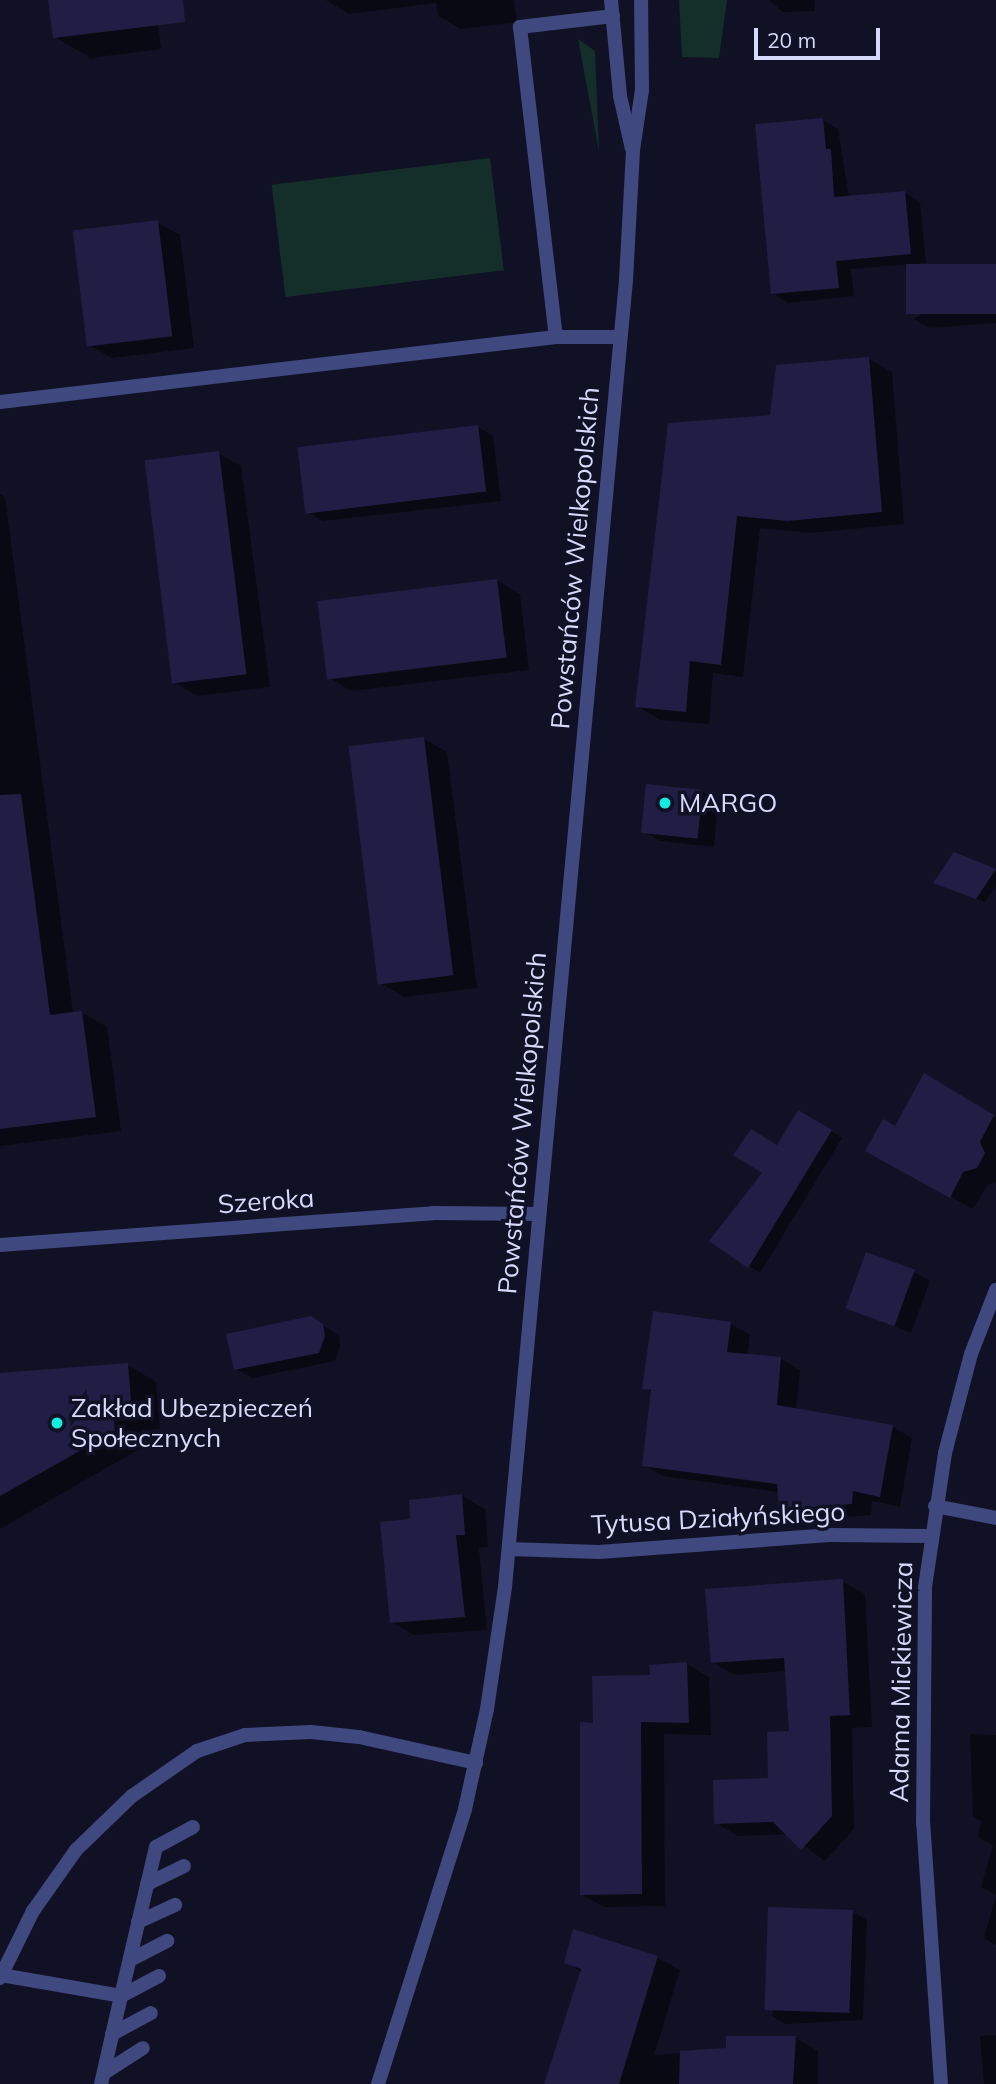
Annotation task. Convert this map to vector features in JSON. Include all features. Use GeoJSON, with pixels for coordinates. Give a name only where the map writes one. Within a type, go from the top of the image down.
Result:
{"type":"FeatureCollection","features":[{"type":"Feature","properties":{"kind":"street","name":"Powstańców Wielkopolskich"},"geometry":{"type":"LineString","coordinates":[[611,0],[620,96],[633,150]]}},
{"type":"Feature","properties":{"kind":"street","name":"Powstańców Wielkopolskich"},"geometry":{"type":"LineString","coordinates":[[378,2084],[440,1899],[476,1763],[509,1549],[537,1214],[620,337],[633,150],[642,90],[641,0]]}},
{"type":"Feature","properties":{"kind":"street"},"geometry":{"type":"LineString","coordinates":[[556,337],[520,27],[613,16]]}},
{"type":"Feature","properties":{"kind":"street"},"geometry":{"type":"LineString","coordinates":[[0,402],[556,337],[620,337]]}},
{"type":"Feature","properties":{"kind":"street","name":"Szeroka"},"geometry":{"type":"LineString","coordinates":[[0,1245],[433,1213],[537,1214]]}},
{"type":"Feature","properties":{"kind":"street","name":"Adama Mickiewicza"},"geometry":{"type":"LineString","coordinates":[[941,2084],[922,1767],[923,1618],[929,1536],[961,1387],[996,1290]]}},
{"type":"Feature","properties":{"kind":"street"},"geometry":{"type":"LineString","coordinates":[[935,1506],[996,1518]]}},
{"type":"Feature","properties":{"kind":"street","name":"Tytusa Działyńskiego"},"geometry":{"type":"LineString","coordinates":[[509,1549],[599,1552],[832,1535],[929,1536]]}},
{"type":"Feature","properties":{"kind":"street"},"geometry":{"type":"LineString","coordinates":[[159,1976],[121,1996],[0,1976],[33,1911],[76,1850],[132,1796],[197,1751],[245,1735],[311,1732],[359,1737],[476,1763]]}},
{"type":"Feature","properties":{"kind":"street"},"geometry":{"type":"LineString","coordinates":[[102,2078],[156,1847],[193,1827]]}},
{"type":"Feature","properties":{"kind":"street"},"geometry":{"type":"LineString","coordinates":[[147,1884],[184,1866]]}},
{"type":"Feature","properties":{"kind":"street"},"geometry":{"type":"LineString","coordinates":[[138,1922],[175,1905]]}},
{"type":"Feature","properties":{"kind":"street"},"geometry":{"type":"LineString","coordinates":[[130,1960],[167,1941]]}},
{"type":"Feature","properties":{"kind":"street"},"geometry":{"type":"LineString","coordinates":[[112,2034],[151,2013]]}},
{"type":"Feature","properties":{"kind":"street"},"geometry":{"type":"LineString","coordinates":[[102,2078],[143,2048]]}},
{"type":"Feature","properties":{"kind":"green space"},"geometry":{"type":"Polygon","coordinates":[[[679,0],[727,0],[719,58],[682,57],[679,0]]]}},
{"type":"Feature","properties":{"kind":"green space"},"geometry":{"type":"Polygon","coordinates":[[[578,39],[595,51],[599,151],[578,39]]]}},
{"type":"Feature","properties":{"kind":"green space"},"geometry":{"type":"Polygon","coordinates":[[[490,158],[504,270],[285,297],[272,185],[490,158]]]}},
{"type":"Feature","properties":{"kind":"building"},"geometry":{"type":"Polygon","coordinates":[[[48,0],[183,0],[185,22],[53,38],[48,0]]]}},
{"type":"Feature","properties":{"kind":"building"},"geometry":{"type":"Polygon","coordinates":[[[823,118],[826,149],[831,149],[834,197],[905,191],[911,254],[836,261],[839,288],[771,294],[755,124],[823,118]]]}},
{"type":"Feature","properties":{"kind":"building"},"geometry":{"type":"Polygon","coordinates":[[[158,220],[172,336],[87,347],[73,230],[158,220]]]}},
{"type":"Feature","properties":{"kind":"building"},"geometry":{"type":"Polygon","coordinates":[[[906,264],[996,264],[996,314],[906,314],[906,264]]]}},
{"type":"Feature","properties":{"kind":"building"},"geometry":{"type":"Polygon","coordinates":[[[869,357],[882,512],[787,521],[737,516],[721,665],[690,661],[686,712],[635,707],[668,423],[770,415],[776,365],[869,357]]]}},
{"type":"Feature","properties":{"kind":"building"},"geometry":{"type":"Polygon","coordinates":[[[478,425],[486,492],[306,514],[297,447],[478,425]]]}},
{"type":"Feature","properties":{"kind":"building"},"geometry":{"type":"Polygon","coordinates":[[[219,451],[246,674],[172,683],[145,460],[219,451]]]}},
{"type":"Feature","properties":{"kind":"building"},"geometry":{"type":"Polygon","coordinates":[[[497,579],[507,657],[327,679],[317,601],[497,579]]]}},
{"type":"Feature","properties":{"kind":"building"},"geometry":{"type":"Polygon","coordinates":[[[424,737],[453,975],[378,984],[349,746],[424,737]]]}},
{"type":"Feature","properties":{"kind":"building"},"geometry":{"type":"Polygon","coordinates":[[[646,784],[703,790],[698,839],[641,833],[646,784]]]}},
{"type":"Feature","properties":{"kind":"building"},"geometry":{"type":"Polygon","coordinates":[[[21,794],[50,1015],[82,1011],[96,1117],[0,1129],[0,795],[21,794]]]}},
{"type":"Feature","properties":{"kind":"building"},"geometry":{"type":"Polygon","coordinates":[[[954,852],[996,869],[976,899],[933,883],[954,852]]]}},
{"type":"Feature","properties":{"kind":"building"},"geometry":{"type":"Polygon","coordinates":[[[924,1073],[994,1115],[980,1142],[985,1153],[977,1168],[963,1172],[950,1198],[865,1151],[883,1119],[895,1126],[924,1073]]]}},
{"type":"Feature","properties":{"kind":"building"},"geometry":{"type":"Polygon","coordinates":[[[798,1110],[832,1130],[748,1268],[709,1241],[762,1173],[733,1155],[751,1129],[777,1145],[798,1110]]]}},
{"type":"Feature","properties":{"kind":"building"},"geometry":{"type":"Polygon","coordinates":[[[866,1252],[915,1270],[894,1326],[845,1308],[866,1252]]]}},
{"type":"Feature","properties":{"kind":"building"},"geometry":{"type":"Polygon","coordinates":[[[653,1311],[731,1322],[727,1352],[781,1357],[777,1405],[893,1425],[880,1497],[853,1491],[852,1504],[779,1510],[777,1484],[642,1466],[651,1390],[642,1389],[653,1311]]]}},
{"type":"Feature","properties":{"kind":"building"},"geometry":{"type":"Polygon","coordinates":[[[311,1316],[323,1324],[325,1336],[319,1353],[234,1370],[226,1334],[311,1316]]]}},
{"type":"Feature","properties":{"kind":"building","name":"Zakład Ubezpieczeń Społecznych"},"geometry":{"type":"Polygon","coordinates":[[[128,1363],[132,1413],[113,1414],[115,1431],[0,1496],[0,1373],[128,1363]]]}},
{"type":"Feature","properties":{"kind":"building"},"geometry":{"type":"Polygon","coordinates":[[[462,1494],[465,1535],[456,1535],[465,1617],[390,1623],[380,1522],[410,1519],[409,1500],[462,1494]]]}},
{"type":"Feature","properties":{"kind":"building"},"geometry":{"type":"Polygon","coordinates":[[[843,1579],[850,1715],[830,1716],[832,1816],[801,1850],[773,1822],[714,1824],[713,1780],[768,1778],[767,1732],[789,1731],[784,1658],[711,1663],[705,1589],[843,1579]]]}},
{"type":"Feature","properties":{"kind":"building"},"geometry":{"type":"Polygon","coordinates":[[[687,1662],[689,1723],[641,1722],[642,1894],[580,1895],[580,1722],[593,1723],[592,1676],[650,1675],[649,1665],[687,1662]]]}},
{"type":"Feature","properties":{"kind":"building"},"geometry":{"type":"Polygon","coordinates":[[[768,1907],[853,1910],[849,2013],[764,2010],[768,1907]]]}},
{"type":"Feature","properties":{"kind":"building"},"geometry":{"type":"Polygon","coordinates":[[[573,1929],[658,1956],[619,2084],[544,2084],[581,1969],[564,1963],[573,1929]]]}},
{"type":"Feature","properties":{"kind":"building"},"geometry":{"type":"Polygon","coordinates":[[[726,2036],[796,2036],[793,2084],[679,2084],[680,2051],[726,2048],[726,2036]]]}},
{"type":"Feature","properties":{"kind":"place","name":"MARGO"},"geometry":{"type":"Point","coordinates":[665,803]}},
{"type":"Feature","properties":{"kind":"place","name":"Zakład Ubezpieczeń Społecznych"},"geometry":{"type":"Point","coordinates":[57,1423]}}]}
